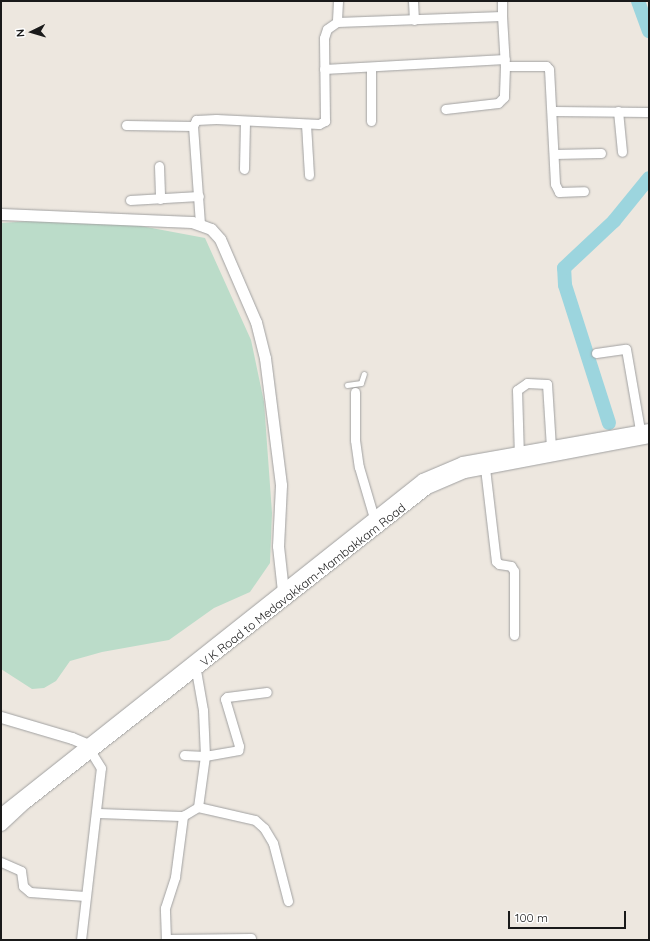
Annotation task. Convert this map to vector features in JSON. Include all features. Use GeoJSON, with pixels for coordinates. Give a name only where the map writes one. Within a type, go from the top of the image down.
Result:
{"type":"FeatureCollection","features":[{"type":"Feature","properties":{"kind":"street"},"geometry":{"type":"LineString","coordinates":[[337,22],[338,1]]}},
{"type":"Feature","properties":{"kind":"street"},"geometry":{"type":"LineString","coordinates":[[413,1],[414,20]]}},
{"type":"Feature","properties":{"kind":"street"},"geometry":{"type":"LineString","coordinates":[[445,109],[498,103],[504,97],[505,63],[502,1]]}},
{"type":"Feature","properties":{"kind":"street"},"geometry":{"type":"LineString","coordinates":[[200,223],[193,126],[196,120],[306,124],[319,124],[325,121],[324,38],[327,29],[337,22],[502,16]]}},
{"type":"Feature","properties":{"kind":"street"},"geometry":{"type":"LineString","coordinates":[[324,70],[505,63],[546,66],[549,68],[553,111],[557,191],[584,191]]}},
{"type":"Feature","properties":{"kind":"street"},"geometry":{"type":"LineString","coordinates":[[371,67],[372,121]]}},
{"type":"Feature","properties":{"kind":"street"},"geometry":{"type":"LineString","coordinates":[[553,111],[647,112]]}},
{"type":"Feature","properties":{"kind":"street"},"geometry":{"type":"LineString","coordinates":[[618,111],[622,152]]}},
{"type":"Feature","properties":{"kind":"street"},"geometry":{"type":"LineString","coordinates":[[244,169],[245,121]]}},
{"type":"Feature","properties":{"kind":"street"},"geometry":{"type":"LineString","coordinates":[[306,124],[308,175]]}},
{"type":"Feature","properties":{"kind":"street"},"geometry":{"type":"LineString","coordinates":[[126,125],[193,126]]}},
{"type":"Feature","properties":{"kind":"street"},"geometry":{"type":"LineString","coordinates":[[554,154],[601,153]]}},
{"type":"Feature","properties":{"kind":"street"},"geometry":{"type":"LineString","coordinates":[[159,166],[160,199]]}},
{"type":"Feature","properties":{"kind":"street"},"geometry":{"type":"LineString","coordinates":[[130,200],[198,196]]}},
{"type":"Feature","properties":{"kind":"street"},"geometry":{"type":"LineString","coordinates":[[1,214],[200,223],[211,229],[224,247],[256,322],[265,358],[281,485],[278,546],[285,595]]}},
{"type":"Feature","properties":{"kind":"street"},"geometry":{"type":"LineString","coordinates":[[596,354],[626,349],[646,432]]}},
{"type":"Feature","properties":{"kind":"street"},"geometry":{"type":"LineString","coordinates":[[519,458],[517,390],[527,383],[547,384],[552,447]]}},
{"type":"Feature","properties":{"kind":"street"},"geometry":{"type":"LineString","coordinates":[[355,388],[359,467],[374,518]]}},
{"type":"Feature","properties":{"kind":"street","name":"V.K Road to Medavakkam-Mambakkam Road"},"geometry":{"type":"LineString","coordinates":[[1,826],[26,802],[89,748],[285,595],[427,488],[452,475],[484,468],[552,447],[646,432]]}},
{"type":"Feature","properties":{"kind":"street","name":"V.K Road to Medavakkam-Mambakkam Road"},"geometry":{"type":"LineString","coordinates":[[1,813],[196,670],[374,518],[422,480],[440,470],[462,462],[519,458],[646,432]]}},
{"type":"Feature","properties":{"kind":"street"},"geometry":{"type":"LineString","coordinates":[[484,468],[496,561],[499,564],[511,566],[514,571],[514,635]]}},
{"type":"Feature","properties":{"kind":"street"},"geometry":{"type":"LineString","coordinates":[[196,670],[202,710],[206,756],[198,807]]}},
{"type":"Feature","properties":{"kind":"street"},"geometry":{"type":"LineString","coordinates":[[184,755],[206,756],[234,751],[239,746],[225,706],[226,698],[267,692]]}},
{"type":"Feature","properties":{"kind":"street"},"geometry":{"type":"LineString","coordinates":[[1,717],[40,727],[89,748],[101,768],[81,940]]}},
{"type":"Feature","properties":{"kind":"street"},"geometry":{"type":"LineString","coordinates":[[96,813],[183,816],[198,807],[255,820],[264,828],[273,843],[288,901]]}},
{"type":"Feature","properties":{"kind":"street"},"geometry":{"type":"LineString","coordinates":[[183,816],[175,877],[164,908],[166,940],[251,938]]}},
{"type":"Feature","properties":{"kind":"street"},"geometry":{"type":"LineString","coordinates":[[1,862],[21,871],[24,886],[30,892],[85,896]]}},
{"type":"Feature","properties":{"kind":"lane"},"geometry":{"type":"LineString","coordinates":[[346,385],[355,388],[361,383],[364,374]]}},
{"type":"Feature","properties":{"kind":"green space"},"geometry":{"type":"Polygon","coordinates":[[[93,217],[205,238],[251,340],[264,402],[272,513],[270,563],[250,592],[214,608],[169,640],[102,652],[70,661],[56,681],[44,688],[32,689],[1,669],[1,223],[93,217]]]}},
{"type":"Feature","properties":{"kind":"waterway"},"geometry":{"type":"LineString","coordinates":[[638,1],[649,31]]}},
{"type":"Feature","properties":{"kind":"waterway"},"geometry":{"type":"LineString","coordinates":[[609,423],[565,285],[564,268],[614,221],[649,178]]}}]}
